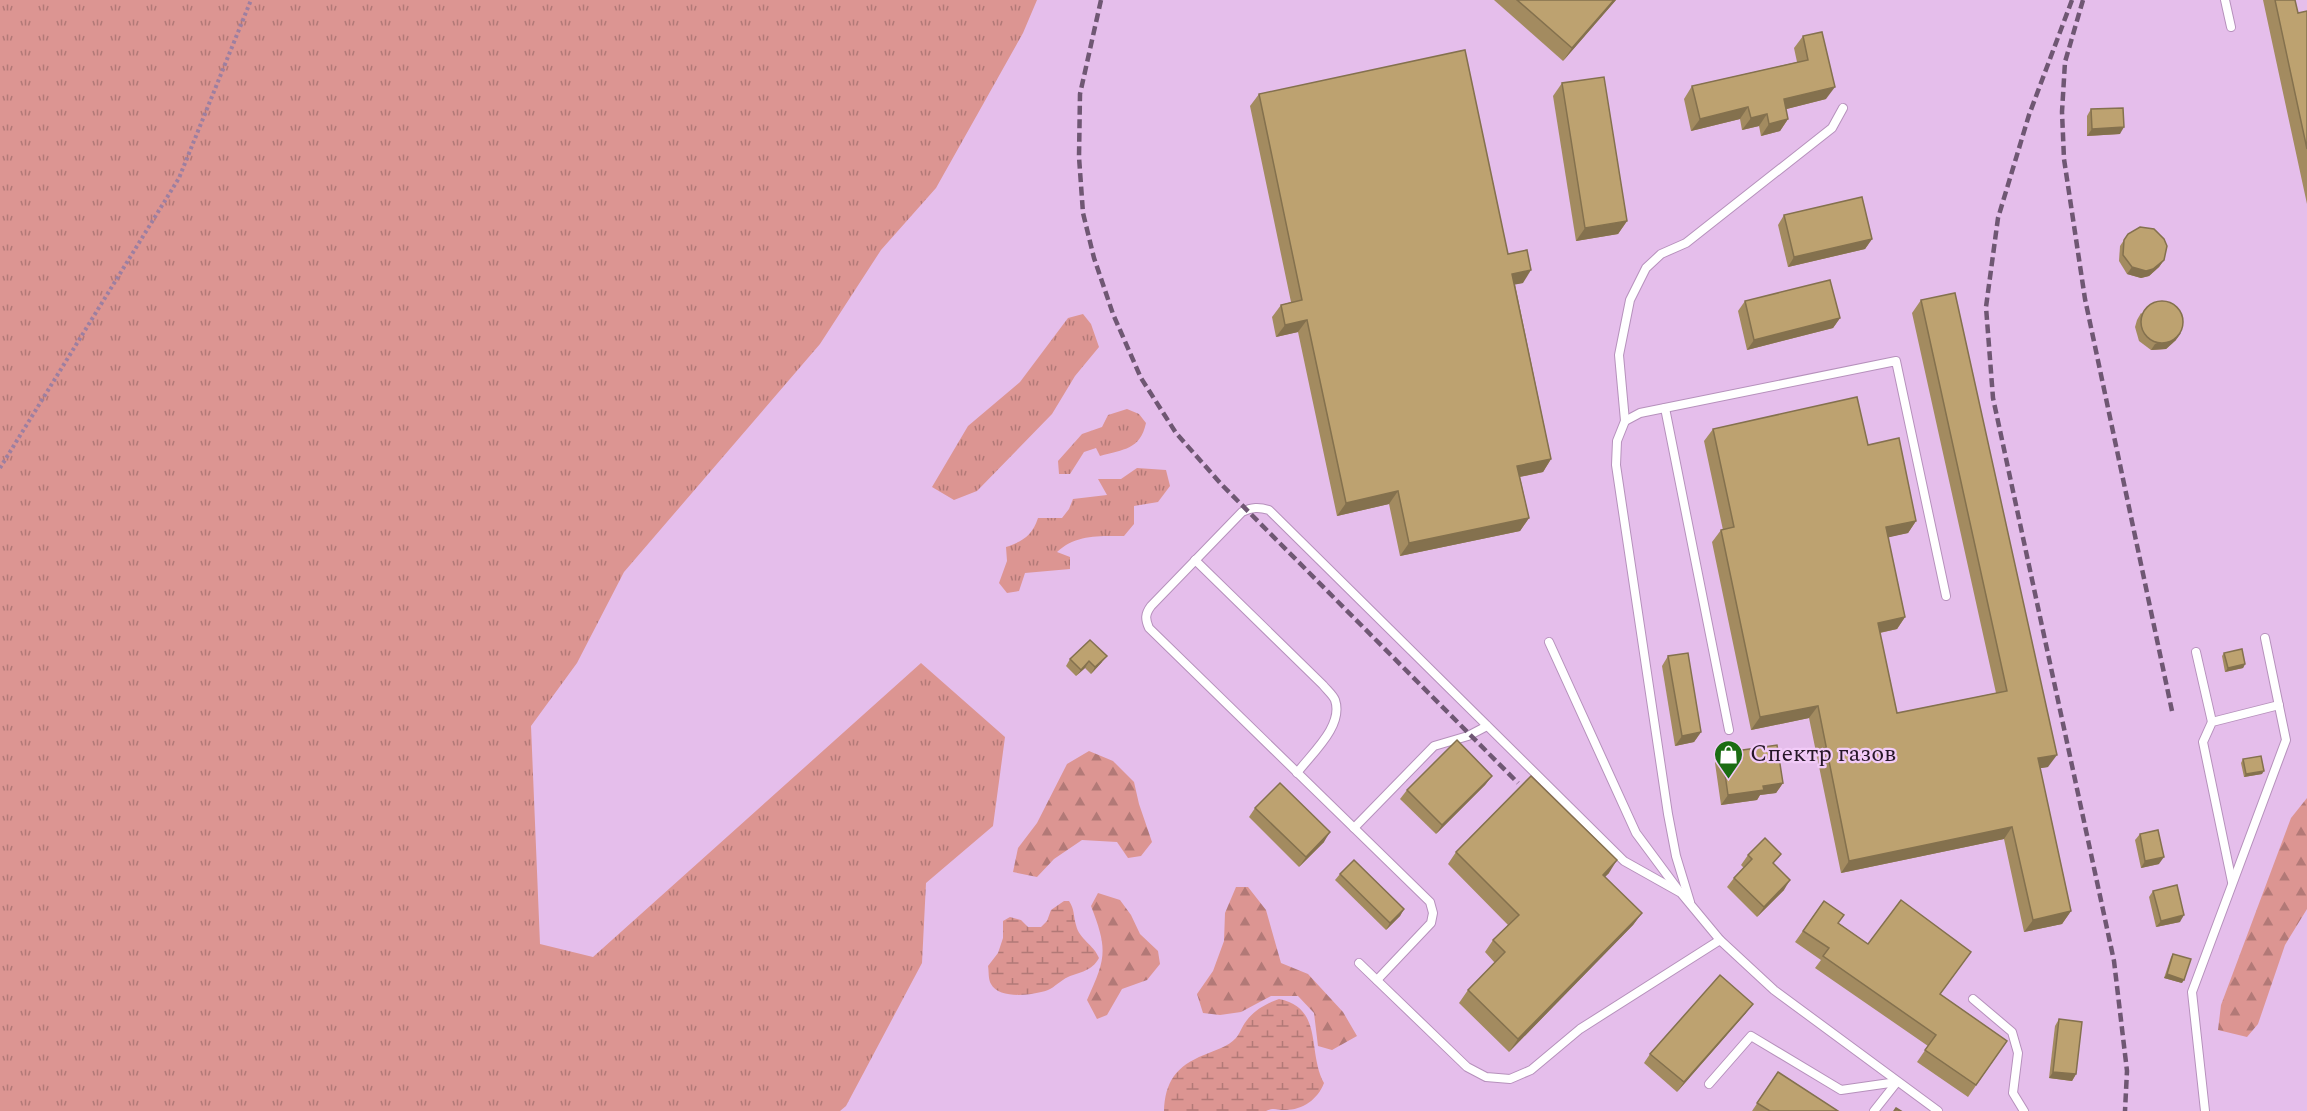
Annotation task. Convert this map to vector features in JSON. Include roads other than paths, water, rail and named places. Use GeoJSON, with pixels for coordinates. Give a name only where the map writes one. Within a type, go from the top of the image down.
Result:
{"type":"FeatureCollection","features":[{"type":"Feature","properties":{"kind":"lane"},"geometry":{"type":"LineString","coordinates":[[2225,0],[2231,27]]}},
{"type":"Feature","properties":{"kind":"lane"},"geometry":{"type":"LineString","coordinates":[[1691,906],[1676,855],[1668,814],[1616,465],[1617,441],[1624,421],[1619,355],[1630,300],[1646,268],[1661,254],[1686,243],[1832,128],[1843,108]]}},
{"type":"Feature","properties":{"kind":"lane"},"geometry":{"type":"LineString","coordinates":[[1624,421],[1640,413],[1896,361],[1946,596]]}},
{"type":"Feature","properties":{"kind":"lane"},"geometry":{"type":"LineString","coordinates":[[1665,408],[1729,730]]}},
{"type":"Feature","properties":{"kind":"lane"},"geometry":{"type":"LineString","coordinates":[[1377,980],[1431,922],[1433,913],[1430,902],[1149,628],[1146,620],[1146,613],[1150,606],[1242,512],[1259,507],[1269,510],[1624,861],[1681,894]]}},
{"type":"Feature","properties":{"kind":"lane"},"geometry":{"type":"LineString","coordinates":[[1195,560],[1323,685],[1335,700],[1336,718],[1330,731],[1297,772]]}},
{"type":"Feature","properties":{"kind":"lane"},"geometry":{"type":"LineString","coordinates":[[2205,1111],[2192,992],[2286,740],[2265,638]]}},
{"type":"Feature","properties":{"kind":"lane"},"geometry":{"type":"LineString","coordinates":[[1549,642],[1636,833],[1681,894],[1720,940],[1774,990],[1938,1111]]}},
{"type":"Feature","properties":{"kind":"lane"},"geometry":{"type":"LineString","coordinates":[[2196,652],[2212,722],[2204,742],[2232,884]]}},
{"type":"Feature","properties":{"kind":"lane"},"geometry":{"type":"LineString","coordinates":[[2212,722],[2279,705]]}},
{"type":"Feature","properties":{"kind":"lane"},"geometry":{"type":"LineString","coordinates":[[1354,828],[1434,746],[1468,736],[1487,726]]}},
{"type":"Feature","properties":{"kind":"lane"},"geometry":{"type":"LineString","coordinates":[[1359,963],[1467,1067],[1486,1077],[1510,1079],[1531,1070],[1580,1029],[1720,940]]}},
{"type":"Feature","properties":{"kind":"lane"},"geometry":{"type":"LineString","coordinates":[[1973,999],[2012,1032],[2018,1053],[2013,1093],[2024,1111]]}},
{"type":"Feature","properties":{"kind":"lane"},"geometry":{"type":"LineString","coordinates":[[1708,1084],[1751,1036],[1841,1090],[1898,1082]]}},
{"type":"Feature","properties":{"kind":"lane"},"geometry":{"type":"LineString","coordinates":[[1874,1111],[1898,1082]]}},
{"type":"Feature","properties":{"kind":"railway"},"geometry":{"type":"LineString","coordinates":[[1101,0],[1080,94],[1079,157],[1083,213],[1094,258],[1113,314],[1141,378],[1176,433],[1222,485],[1518,783]]}},
{"type":"Feature","properties":{"kind":"railway"},"geometry":{"type":"LineString","coordinates":[[2072,0],[2029,115],[1998,218],[1986,307],[1993,398],[2114,961],[2127,1071],[2125,1111]]}},
{"type":"Feature","properties":{"kind":"railway"},"geometry":{"type":"LineString","coordinates":[[2083,0],[2065,62],[2062,112],[2064,159],[2085,299],[2172,711]]}},
{"type":"Feature","properties":{"kind":"place","name":"Спектр газов"},"geometry":{"type":"Point","coordinates":[1729,780]}}]}
